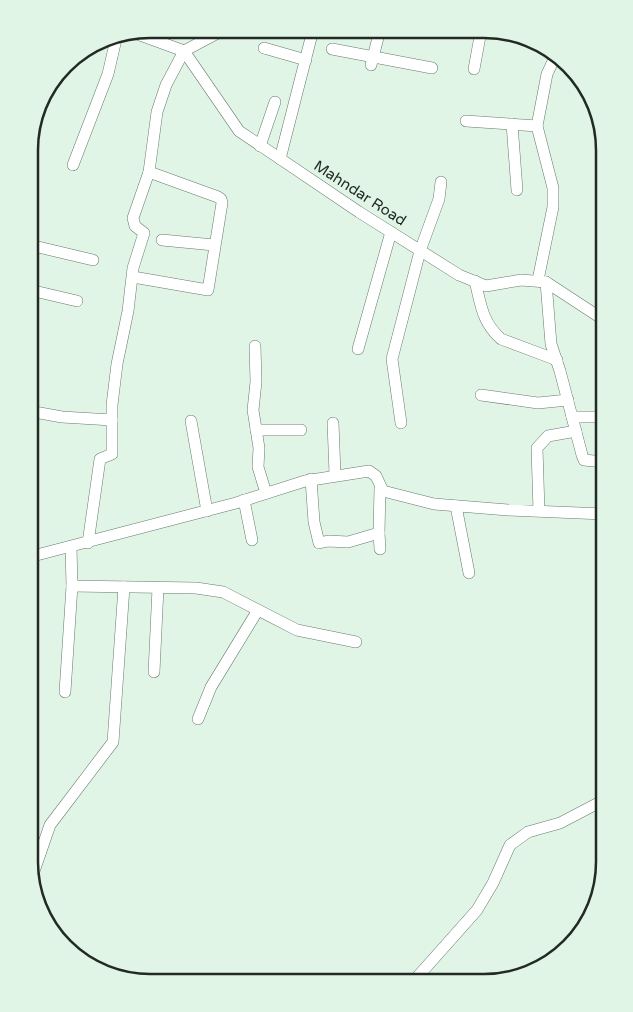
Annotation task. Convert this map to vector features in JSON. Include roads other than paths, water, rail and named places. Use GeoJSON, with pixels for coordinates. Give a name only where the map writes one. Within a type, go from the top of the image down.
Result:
{"type":"FeatureCollection","features":[{"type":"Feature","properties":{"kind":"street"},"geometry":{"type":"LineString","coordinates":[[148,38],[184,51]]}},
{"type":"Feature","properties":{"kind":"street"},"geometry":{"type":"LineString","coordinates":[[88,543],[100,459],[112,454],[112,420],[117,364],[133,268],[144,233],[135,226],[133,218],[149,172],[157,112],[175,64],[184,51],[208,38]]}},
{"type":"Feature","properties":{"kind":"street"},"geometry":{"type":"LineString","coordinates":[[280,159],[311,38]]}},
{"type":"Feature","properties":{"kind":"street"},"geometry":{"type":"LineString","coordinates":[[372,61],[378,38]]}},
{"type":"Feature","properties":{"kind":"street"},"geometry":{"type":"LineString","coordinates":[[474,70],[480,38]]}},
{"type":"Feature","properties":{"kind":"street"},"geometry":{"type":"LineString","coordinates":[[73,164],[108,74],[115,43]]}},
{"type":"Feature","properties":{"kind":"street"},"geometry":{"type":"LineString","coordinates":[[264,48],[306,60]]}},
{"type":"Feature","properties":{"kind":"street"},"geometry":{"type":"LineString","coordinates":[[332,49],[372,61],[432,68]]}},
{"type":"Feature","properties":{"kind":"street","name":"Mahndar Road"},"geometry":{"type":"LineString","coordinates":[[184,51],[239,131],[391,232],[459,275],[486,286],[542,281]]}},
{"type":"Feature","properties":{"kind":"street"},"geometry":{"type":"LineString","coordinates":[[553,62],[547,74],[537,126],[553,188],[553,207],[542,281],[551,344],[584,460],[596,461]]}},
{"type":"Feature","properties":{"kind":"street"},"geometry":{"type":"LineString","coordinates":[[260,146],[275,102]]}},
{"type":"Feature","properties":{"kind":"street"},"geometry":{"type":"LineString","coordinates":[[466,121],[537,126]]}},
{"type":"Feature","properties":{"kind":"street"},"geometry":{"type":"LineString","coordinates":[[512,124],[517,190]]}},
{"type":"Feature","properties":{"kind":"street"},"geometry":{"type":"LineString","coordinates":[[133,277],[208,290],[221,199],[149,172]]}},
{"type":"Feature","properties":{"kind":"street"},"geometry":{"type":"LineString","coordinates":[[401,423],[392,359],[420,250],[439,199],[441,182]]}},
{"type":"Feature","properties":{"kind":"street"},"geometry":{"type":"LineString","coordinates":[[358,349],[391,232]]}},
{"type":"Feature","properties":{"kind":"street"},"geometry":{"type":"LineString","coordinates":[[162,240],[214,245]]}},
{"type":"Feature","properties":{"kind":"street"},"geometry":{"type":"LineString","coordinates":[[38,247],[93,260]]}},
{"type":"Feature","properties":{"kind":"street"},"geometry":{"type":"LineString","coordinates":[[475,281],[485,321],[495,334],[501,339],[557,360]]}},
{"type":"Feature","properties":{"kind":"street"},"geometry":{"type":"LineString","coordinates":[[542,281],[596,315]]}},
{"type":"Feature","properties":{"kind":"street"},"geometry":{"type":"LineString","coordinates":[[38,292],[77,301]]}},
{"type":"Feature","properties":{"kind":"street"},"geometry":{"type":"LineString","coordinates":[[255,346],[256,382],[253,410],[259,448],[258,467],[266,493]]}},
{"type":"Feature","properties":{"kind":"street"},"geometry":{"type":"LineString","coordinates":[[481,395],[538,403],[568,400]]}},
{"type":"Feature","properties":{"kind":"street"},"geometry":{"type":"LineString","coordinates":[[38,413],[62,417],[112,420]]}},
{"type":"Feature","properties":{"kind":"street"},"geometry":{"type":"LineString","coordinates":[[572,417],[596,418]]}},
{"type":"Feature","properties":{"kind":"street"},"geometry":{"type":"LineString","coordinates":[[191,421],[207,511]]}},
{"type":"Feature","properties":{"kind":"street"},"geometry":{"type":"LineString","coordinates":[[333,423],[336,474]]}},
{"type":"Feature","properties":{"kind":"street"},"geometry":{"type":"LineString","coordinates":[[256,430],[301,430]]}},
{"type":"Feature","properties":{"kind":"street"},"geometry":{"type":"LineString","coordinates":[[539,511],[537,448],[548,436],[576,431]]}},
{"type":"Feature","properties":{"kind":"street"},"geometry":{"type":"LineString","coordinates":[[38,556],[207,511],[311,479],[336,474],[369,471],[376,476],[380,488],[380,549]]}},
{"type":"Feature","properties":{"kind":"street"},"geometry":{"type":"LineString","coordinates":[[311,479],[314,522],[319,543],[328,541],[348,542],[379,533]]}},
{"type":"Feature","properties":{"kind":"street"},"geometry":{"type":"LineString","coordinates":[[380,488],[388,494],[434,504],[595,514]]}},
{"type":"Feature","properties":{"kind":"street"},"geometry":{"type":"LineString","coordinates":[[244,500],[252,540]]}},
{"type":"Feature","properties":{"kind":"street"},"geometry":{"type":"LineString","coordinates":[[456,506],[469,573]]}},
{"type":"Feature","properties":{"kind":"street"},"geometry":{"type":"LineString","coordinates":[[65,692],[72,586],[71,547]]}},
{"type":"Feature","properties":{"kind":"street"},"geometry":{"type":"LineString","coordinates":[[72,586],[196,588],[223,592],[297,630],[325,638],[356,642]]}},
{"type":"Feature","properties":{"kind":"street"},"geometry":{"type":"LineString","coordinates":[[38,859],[50,824],[113,742],[124,587]]}},
{"type":"Feature","properties":{"kind":"street"},"geometry":{"type":"LineString","coordinates":[[154,672],[158,588]]}},
{"type":"Feature","properties":{"kind":"street"},"geometry":{"type":"LineString","coordinates":[[198,719],[211,687],[258,610]]}},
{"type":"Feature","properties":{"kind":"street"},"geometry":{"type":"LineString","coordinates":[[420,974],[477,910],[493,883],[510,845],[528,832],[560,823],[595,805]]}}]}
